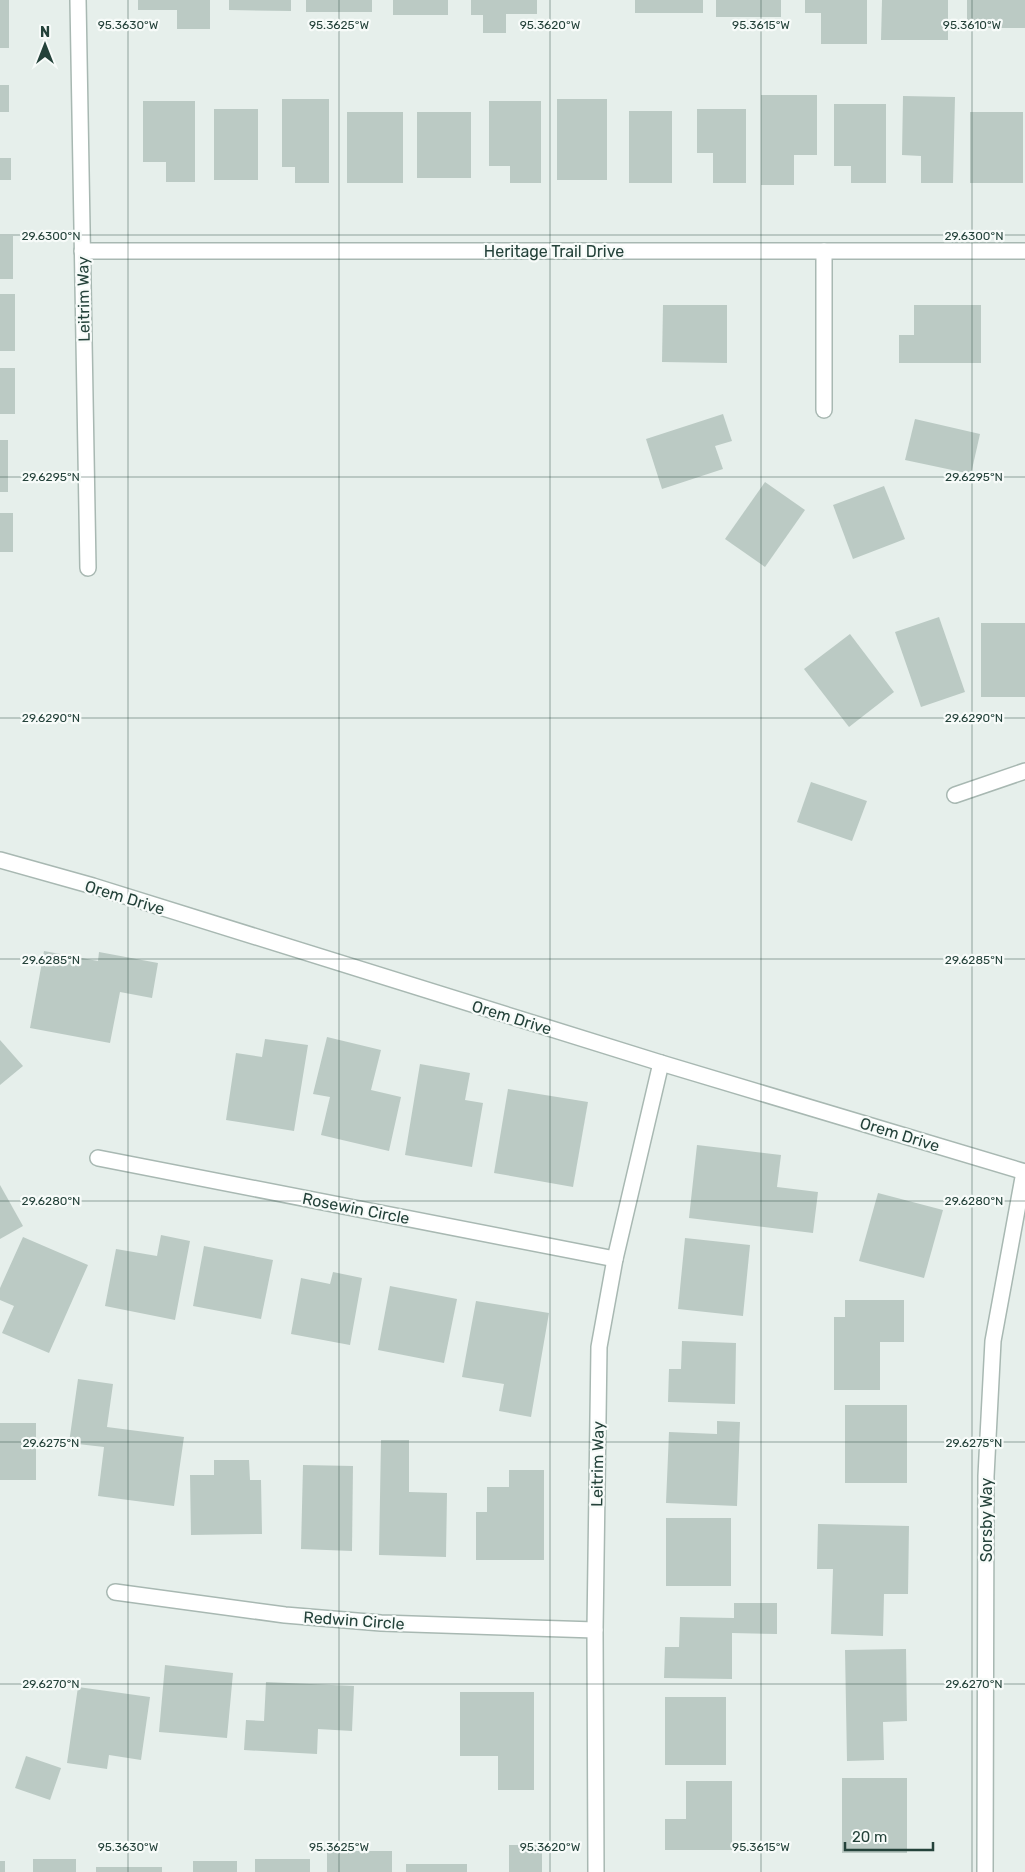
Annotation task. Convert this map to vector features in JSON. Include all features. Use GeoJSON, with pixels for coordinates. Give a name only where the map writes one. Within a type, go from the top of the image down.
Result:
{"type":"FeatureCollection","features":[{"type":"Feature","properties":{"kind":"street","name":"Leitrim Way"},"geometry":{"type":"LineString","coordinates":[[78,0],[88,568]]}},
{"type":"Feature","properties":{"kind":"street","name":"Heritage Trail Drive"},"geometry":{"type":"LineString","coordinates":[[82,251],[1025,251]]}},
{"type":"Feature","properties":{"kind":"street"},"geometry":{"type":"LineString","coordinates":[[824,251],[824,410]]}},
{"type":"Feature","properties":{"kind":"street"},"geometry":{"type":"LineString","coordinates":[[955,795],[1025,771]]}},
{"type":"Feature","properties":{"kind":"street","name":"Orem Drive"},"geometry":{"type":"LineString","coordinates":[[0,860],[93,886],[661,1063],[1024,1172]]}},
{"type":"Feature","properties":{"kind":"street","name":"Leitrim Way"},"geometry":{"type":"LineString","coordinates":[[596,1872],[595,1630],[599,1346],[615,1259],[661,1063]]}},
{"type":"Feature","properties":{"kind":"street","name":"Rosewin Circle"},"geometry":{"type":"LineString","coordinates":[[98,1158],[615,1259]]}},
{"type":"Feature","properties":{"kind":"street","name":"Sorsby Way"},"geometry":{"type":"LineString","coordinates":[[985,1872],[986,1476],[993,1341],[1024,1172]]}},
{"type":"Feature","properties":{"kind":"street","name":"Redwin Circle"},"geometry":{"type":"LineString","coordinates":[[115,1592],[285,1616],[381,1623],[595,1630]]}},
{"type":"Feature","properties":{"kind":"building"},"geometry":{"type":"Polygon","coordinates":[[[0,0],[9,0],[9,48],[0,48],[0,0]]]}},
{"type":"Feature","properties":{"kind":"building"},"geometry":{"type":"Polygon","coordinates":[[[138,0],[210,0],[210,29],[177,29],[177,10],[138,10],[138,0]]]}},
{"type":"Feature","properties":{"kind":"building"},"geometry":{"type":"Polygon","coordinates":[[[229,0],[291,0],[291,11],[229,10],[229,0]]]}},
{"type":"Feature","properties":{"kind":"building"},"geometry":{"type":"Polygon","coordinates":[[[306,0],[372,0],[372,12],[306,12],[306,0]]]}},
{"type":"Feature","properties":{"kind":"building"},"geometry":{"type":"Polygon","coordinates":[[[393,0],[448,0],[448,15],[393,15],[393,0]]]}},
{"type":"Feature","properties":{"kind":"building"},"geometry":{"type":"Polygon","coordinates":[[[471,0],[537,0],[537,14],[506,14],[506,33],[483,33],[483,15],[471,15],[471,0]]]}},
{"type":"Feature","properties":{"kind":"building"},"geometry":{"type":"Polygon","coordinates":[[[635,0],[703,0],[703,13],[635,13],[635,0]]]}},
{"type":"Feature","properties":{"kind":"building"},"geometry":{"type":"Polygon","coordinates":[[[716,0],[781,0],[781,17],[716,17],[716,0]]]}},
{"type":"Feature","properties":{"kind":"building"},"geometry":{"type":"Polygon","coordinates":[[[805,0],[867,0],[867,44],[821,44],[821,13],[805,13],[805,0]]]}},
{"type":"Feature","properties":{"kind":"building"},"geometry":{"type":"Polygon","coordinates":[[[882,0],[948,0],[948,40],[881,40],[882,0]]]}},
{"type":"Feature","properties":{"kind":"building"},"geometry":{"type":"Polygon","coordinates":[[[967,0],[1025,0],[1025,28],[967,28],[967,0]]]}},
{"type":"Feature","properties":{"kind":"building"},"geometry":{"type":"Polygon","coordinates":[[[0,85],[9,85],[9,112],[0,112],[0,85]]]}},
{"type":"Feature","properties":{"kind":"building"},"geometry":{"type":"Polygon","coordinates":[[[761,95],[817,95],[817,155],[794,155],[794,185],[761,185],[761,95]]]}},
{"type":"Feature","properties":{"kind":"building"},"geometry":{"type":"Polygon","coordinates":[[[903,96],[955,97],[953,183],[921,183],[921,156],[902,155],[903,96]]]}},
{"type":"Feature","properties":{"kind":"building"},"geometry":{"type":"Polygon","coordinates":[[[282,99],[329,99],[329,183],[295,183],[295,167],[282,167],[282,99]]]}},
{"type":"Feature","properties":{"kind":"building"},"geometry":{"type":"Polygon","coordinates":[[[557,99],[607,99],[607,180],[557,180],[557,99]]]}},
{"type":"Feature","properties":{"kind":"building"},"geometry":{"type":"Polygon","coordinates":[[[143,101],[195,101],[195,182],[166,182],[166,162],[143,162],[143,101]]]}},
{"type":"Feature","properties":{"kind":"building"},"geometry":{"type":"Polygon","coordinates":[[[489,101],[541,101],[541,183],[510,183],[510,166],[489,166],[489,101]]]}},
{"type":"Feature","properties":{"kind":"building"},"geometry":{"type":"Polygon","coordinates":[[[834,104],[886,104],[886,183],[851,183],[851,166],[834,166],[834,104]]]}},
{"type":"Feature","properties":{"kind":"building"},"geometry":{"type":"Polygon","coordinates":[[[214,109],[258,109],[258,180],[214,180],[214,109]]]}},
{"type":"Feature","properties":{"kind":"building"},"geometry":{"type":"Polygon","coordinates":[[[697,109],[746,109],[746,183],[713,183],[713,153],[697,153],[697,109]]]}},
{"type":"Feature","properties":{"kind":"building"},"geometry":{"type":"Polygon","coordinates":[[[629,111],[672,111],[672,183],[629,183],[629,111]]]}},
{"type":"Feature","properties":{"kind":"building"},"geometry":{"type":"Polygon","coordinates":[[[347,112],[403,112],[403,183],[347,183],[347,112]]]}},
{"type":"Feature","properties":{"kind":"building"},"geometry":{"type":"Polygon","coordinates":[[[417,112],[471,112],[471,178],[417,178],[417,112]]]}},
{"type":"Feature","properties":{"kind":"building"},"geometry":{"type":"Polygon","coordinates":[[[970,112],[1023,112],[1023,183],[970,183],[970,112]]]}},
{"type":"Feature","properties":{"kind":"building"},"geometry":{"type":"Polygon","coordinates":[[[0,158],[11,158],[11,180],[0,180],[0,158]]]}},
{"type":"Feature","properties":{"kind":"building"},"geometry":{"type":"Polygon","coordinates":[[[0,236],[13,236],[13,279],[0,279],[0,236]]]}},
{"type":"Feature","properties":{"kind":"building"},"geometry":{"type":"Polygon","coordinates":[[[0,294],[15,294],[15,351],[0,351],[0,294]]]}},
{"type":"Feature","properties":{"kind":"building"},"geometry":{"type":"Polygon","coordinates":[[[663,305],[727,305],[727,363],[662,362],[663,305]]]}},
{"type":"Feature","properties":{"kind":"building"},"geometry":{"type":"Polygon","coordinates":[[[914,305],[981,305],[981,363],[899,363],[899,335],[914,335],[914,305]]]}},
{"type":"Feature","properties":{"kind":"building"},"geometry":{"type":"Polygon","coordinates":[[[0,368],[15,368],[15,414],[0,414],[0,368]]]}},
{"type":"Feature","properties":{"kind":"building"},"geometry":{"type":"Polygon","coordinates":[[[723,414],[732,441],[715,446],[723,469],[662,489],[646,439],[723,414]]]}},
{"type":"Feature","properties":{"kind":"building"},"geometry":{"type":"Polygon","coordinates":[[[915,419],[980,434],[971,474],[905,460],[915,419]]]}},
{"type":"Feature","properties":{"kind":"building"},"geometry":{"type":"Polygon","coordinates":[[[0,440],[8,440],[8,492],[0,492],[0,440]]]}},
{"type":"Feature","properties":{"kind":"building"},"geometry":{"type":"Polygon","coordinates":[[[765,482],[805,510],[765,567],[725,539],[765,482]]]}},
{"type":"Feature","properties":{"kind":"building"},"geometry":{"type":"Polygon","coordinates":[[[884,486],[905,539],[853,559],[833,505],[884,486]]]}},
{"type":"Feature","properties":{"kind":"building"},"geometry":{"type":"Polygon","coordinates":[[[0,513],[13,513],[13,552],[0,552],[0,513]]]}},
{"type":"Feature","properties":{"kind":"building"},"geometry":{"type":"Polygon","coordinates":[[[939,617],[965,692],[921,707],[895,632],[939,617]]]}},
{"type":"Feature","properties":{"kind":"building"},"geometry":{"type":"Polygon","coordinates":[[[981,623],[1025,623],[1025,697],[981,697],[981,623]]]}},
{"type":"Feature","properties":{"kind":"building"},"geometry":{"type":"Polygon","coordinates":[[[850,634],[894,692],[849,727],[804,669],[850,634]]]}},
{"type":"Feature","properties":{"kind":"building"},"geometry":{"type":"Polygon","coordinates":[[[811,782],[867,801],[852,841],[797,822],[811,782]]]}},
{"type":"Feature","properties":{"kind":"building"},"geometry":{"type":"Polygon","coordinates":[[[44,951],[98,961],[99,952],[158,963],[152,998],[120,992],[110,1043],[30,1028],[44,951]]]}},
{"type":"Feature","properties":{"kind":"building"},"geometry":{"type":"Polygon","coordinates":[[[327,1037],[381,1050],[371,1090],[401,1097],[389,1151],[321,1135],[330,1097],[313,1094],[327,1037]]]}},
{"type":"Feature","properties":{"kind":"building"},"geometry":{"type":"Polygon","coordinates":[[[265,1039],[308,1045],[294,1131],[226,1120],[236,1053],[262,1057],[265,1039]]]}},
{"type":"Feature","properties":{"kind":"building"},"geometry":{"type":"Polygon","coordinates":[[[0,1040],[23,1066],[0,1085],[0,1040]]]}},
{"type":"Feature","properties":{"kind":"building"},"geometry":{"type":"Polygon","coordinates":[[[420,1064],[470,1073],[465,1100],[483,1103],[472,1167],[405,1155],[420,1064]]]}},
{"type":"Feature","properties":{"kind":"building"},"geometry":{"type":"Polygon","coordinates":[[[508,1089],[588,1102],[573,1187],[494,1173],[508,1089]]]}},
{"type":"Feature","properties":{"kind":"building"},"geometry":{"type":"Polygon","coordinates":[[[697,1145],[781,1155],[777,1187],[818,1192],[813,1233],[689,1218],[697,1145]]]}},
{"type":"Feature","properties":{"kind":"building"},"geometry":{"type":"Polygon","coordinates":[[[0,1185],[23,1226],[0,1239],[0,1185]]]}},
{"type":"Feature","properties":{"kind":"building"},"geometry":{"type":"Polygon","coordinates":[[[878,1193],[943,1210],[924,1278],[859,1261],[878,1193]]]}},
{"type":"Feature","properties":{"kind":"building"},"geometry":{"type":"Polygon","coordinates":[[[161,1235],[190,1241],[175,1320],[105,1306],[116,1249],[157,1256],[161,1235]]]}},
{"type":"Feature","properties":{"kind":"building"},"geometry":{"type":"Polygon","coordinates":[[[23,1237],[88,1265],[49,1353],[2,1333],[14,1306],[0,1300],[0,1288],[23,1237]]]}},
{"type":"Feature","properties":{"kind":"building"},"geometry":{"type":"Polygon","coordinates":[[[685,1238],[750,1245],[743,1316],[678,1309],[685,1238]]]}},
{"type":"Feature","properties":{"kind":"building"},"geometry":{"type":"Polygon","coordinates":[[[204,1246],[273,1260],[261,1319],[193,1306],[204,1246]]]}},
{"type":"Feature","properties":{"kind":"building"},"geometry":{"type":"Polygon","coordinates":[[[333,1272],[362,1278],[350,1345],[291,1334],[301,1278],[330,1284],[333,1272]]]}},
{"type":"Feature","properties":{"kind":"building"},"geometry":{"type":"Polygon","coordinates":[[[390,1286],[457,1299],[444,1363],[378,1350],[390,1286]]]}},
{"type":"Feature","properties":{"kind":"building"},"geometry":{"type":"Polygon","coordinates":[[[845,1300],[904,1300],[904,1342],[880,1342],[880,1390],[834,1390],[834,1317],[845,1317],[845,1300]]]}},
{"type":"Feature","properties":{"kind":"building"},"geometry":{"type":"Polygon","coordinates":[[[476,1301],[549,1313],[531,1417],[499,1411],[504,1384],[462,1377],[476,1301]]]}},
{"type":"Feature","properties":{"kind":"building"},"geometry":{"type":"Polygon","coordinates":[[[682,1341],[736,1343],[735,1404],[668,1402],[669,1369],[681,1369],[682,1341]]]}},
{"type":"Feature","properties":{"kind":"building"},"geometry":{"type":"Polygon","coordinates":[[[78,1379],[113,1384],[107,1427],[184,1437],[174,1506],[98,1496],[104,1447],[69,1443],[78,1379]]]}},
{"type":"Feature","properties":{"kind":"building"},"geometry":{"type":"Polygon","coordinates":[[[845,1405],[907,1405],[907,1483],[845,1483],[845,1405]]]}},
{"type":"Feature","properties":{"kind":"building"},"geometry":{"type":"Polygon","coordinates":[[[717,1421],[740,1422],[737,1506],[666,1503],[669,1432],[717,1434],[717,1421]]]}},
{"type":"Feature","properties":{"kind":"building"},"geometry":{"type":"Polygon","coordinates":[[[0,1423],[36,1423],[36,1480],[0,1480],[0,1423]]]}},
{"type":"Feature","properties":{"kind":"building"},"geometry":{"type":"Polygon","coordinates":[[[381,1440],[409,1440],[409,1492],[447,1493],[446,1557],[379,1555],[381,1440]]]}},
{"type":"Feature","properties":{"kind":"building"},"geometry":{"type":"Polygon","coordinates":[[[214,1460],[249,1460],[250,1480],[261,1480],[262,1534],[191,1535],[190,1475],[214,1475],[214,1460]]]}},
{"type":"Feature","properties":{"kind":"building"},"geometry":{"type":"Polygon","coordinates":[[[303,1465],[353,1466],[352,1551],[301,1549],[303,1465]]]}},
{"type":"Feature","properties":{"kind":"building"},"geometry":{"type":"Polygon","coordinates":[[[509,1470],[544,1470],[544,1560],[476,1560],[476,1512],[487,1512],[487,1487],[509,1487],[509,1470]]]}},
{"type":"Feature","properties":{"kind":"building"},"geometry":{"type":"Polygon","coordinates":[[[666,1518],[731,1518],[731,1586],[666,1586],[666,1518]]]}},
{"type":"Feature","properties":{"kind":"building"},"geometry":{"type":"Polygon","coordinates":[[[818,1524],[909,1526],[908,1594],[884,1594],[883,1636],[831,1634],[833,1569],[817,1569],[818,1524]]]}},
{"type":"Feature","properties":{"kind":"building"},"geometry":{"type":"Polygon","coordinates":[[[734,1603],[777,1603],[777,1634],[732,1633],[732,1679],[664,1678],[665,1647],[679,1647],[680,1617],[734,1618],[734,1603]]]}},
{"type":"Feature","properties":{"kind":"building"},"geometry":{"type":"Polygon","coordinates":[[[906,1649],[907,1721],[883,1722],[884,1760],[847,1761],[845,1650],[906,1649]]]}},
{"type":"Feature","properties":{"kind":"building"},"geometry":{"type":"Polygon","coordinates":[[[165,1665],[233,1673],[227,1738],[159,1732],[165,1665]]]}},
{"type":"Feature","properties":{"kind":"building"},"geometry":{"type":"Polygon","coordinates":[[[266,1682],[354,1686],[352,1731],[318,1729],[317,1754],[244,1750],[246,1720],[264,1721],[266,1682]]]}},
{"type":"Feature","properties":{"kind":"building"},"geometry":{"type":"Polygon","coordinates":[[[78,1687],[150,1697],[141,1760],[109,1755],[107,1769],[67,1763],[78,1687]]]}},
{"type":"Feature","properties":{"kind":"building"},"geometry":{"type":"Polygon","coordinates":[[[460,1692],[534,1692],[534,1790],[498,1790],[498,1756],[460,1756],[460,1692]]]}},
{"type":"Feature","properties":{"kind":"building"},"geometry":{"type":"Polygon","coordinates":[[[665,1697],[726,1697],[726,1765],[665,1765],[665,1697]]]}},
{"type":"Feature","properties":{"kind":"building"},"geometry":{"type":"Polygon","coordinates":[[[26,1756],[61,1768],[50,1800],[15,1788],[26,1756]]]}},
{"type":"Feature","properties":{"kind":"building"},"geometry":{"type":"Polygon","coordinates":[[[842,1778],[907,1778],[907,1853],[842,1853],[842,1778]]]}},
{"type":"Feature","properties":{"kind":"building"},"geometry":{"type":"Polygon","coordinates":[[[686,1781],[732,1781],[732,1850],[665,1850],[665,1819],[686,1819],[686,1781]]]}},
{"type":"Feature","properties":{"kind":"building"},"geometry":{"type":"Polygon","coordinates":[[[509,1845],[542,1845],[542,1872],[509,1872],[509,1845]]]}},
{"type":"Feature","properties":{"kind":"building"},"geometry":{"type":"Polygon","coordinates":[[[327,1851],[392,1851],[392,1872],[327,1872],[327,1851]]]}},
{"type":"Feature","properties":{"kind":"building"},"geometry":{"type":"Polygon","coordinates":[[[33,1859],[76,1859],[76,1872],[33,1872],[33,1859]]]}},
{"type":"Feature","properties":{"kind":"building"},"geometry":{"type":"Polygon","coordinates":[[[255,1859],[310,1859],[310,1872],[255,1872],[255,1859]]]}},
{"type":"Feature","properties":{"kind":"building"},"geometry":{"type":"Polygon","coordinates":[[[0,1861],[5,1861],[5,1872],[0,1872],[0,1861]]]}},
{"type":"Feature","properties":{"kind":"building"},"geometry":{"type":"Polygon","coordinates":[[[193,1861],[237,1861],[237,1872],[193,1872],[193,1861]]]}},
{"type":"Feature","properties":{"kind":"building"},"geometry":{"type":"Polygon","coordinates":[[[406,1864],[467,1864],[467,1872],[406,1872],[406,1864]]]}},
{"type":"Feature","properties":{"kind":"building"},"geometry":{"type":"Polygon","coordinates":[[[96,1867],[162,1867],[162,1872],[96,1872],[96,1867]]]}}]}
